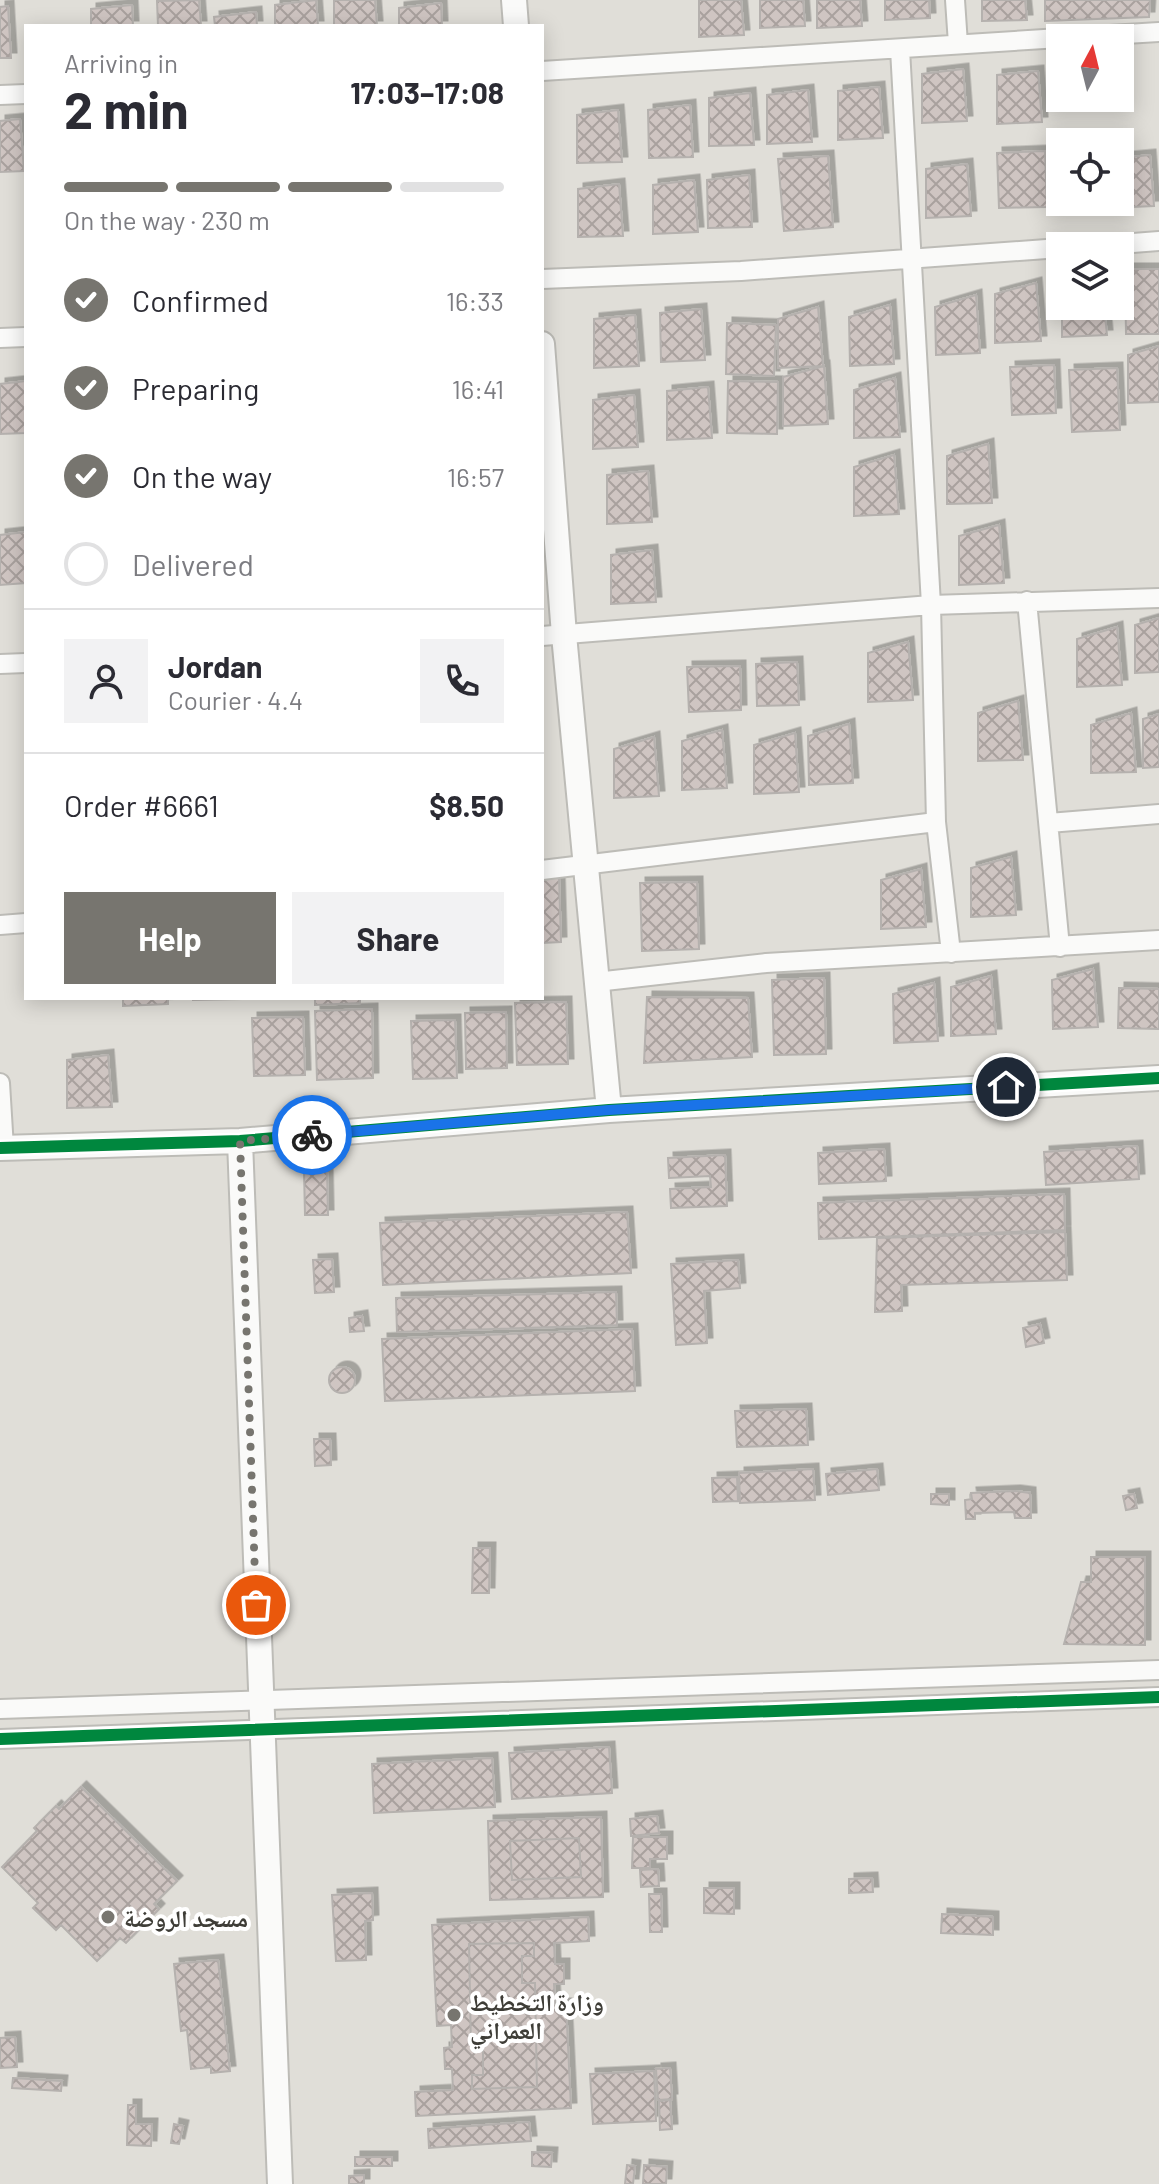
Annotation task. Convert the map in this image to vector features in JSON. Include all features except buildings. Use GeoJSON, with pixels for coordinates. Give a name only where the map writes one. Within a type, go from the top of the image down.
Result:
{"type":"FeatureCollection","features":[{"type":"Feature","properties":{"kind":"street"},"geometry":{"type":"LineString","coordinates":[[514,0],[516,24]]}},
{"type":"Feature","properties":{"kind":"street"},"geometry":{"type":"LineString","coordinates":[[955,0],[958,44]]}},
{"type":"Feature","properties":{"kind":"street"},"geometry":{"type":"LineString","coordinates":[[1134,34],[1159,32]]}},
{"type":"Feature","properties":{"kind":"street"},"geometry":{"type":"LineString","coordinates":[[544,71],[1046,39]]}},
{"type":"Feature","properties":{"kind":"street"},"geometry":{"type":"LineString","coordinates":[[900,49],[931,605],[936,822],[951,953]]}},
{"type":"Feature","properties":{"kind":"street"},"geometry":{"type":"LineString","coordinates":[[0,95],[24,94]]}},
{"type":"Feature","properties":{"kind":"street"},"geometry":{"type":"LineString","coordinates":[[1134,243],[1159,241]]}},
{"type":"Feature","properties":{"kind":"street"},"geometry":{"type":"LineString","coordinates":[[544,279],[1046,249]]}},
{"type":"Feature","properties":{"kind":"street"},"geometry":{"type":"LineString","coordinates":[[0,338],[24,337]]}},
{"type":"Feature","properties":{"kind":"street"},"geometry":{"type":"LineString","coordinates":[[544,402],[553,635],[584,865],[609,1110]]}},
{"type":"Feature","properties":{"kind":"street"},"geometry":{"type":"LineString","coordinates":[[553,635],[931,605],[1159,598]]}},
{"type":"Feature","properties":{"kind":"street"},"geometry":{"type":"LineString","coordinates":[[1027,601],[1060,947]]}},
{"type":"Feature","properties":{"kind":"street"},"geometry":{"type":"LineString","coordinates":[[0,664],[24,663]]}},
{"type":"Feature","properties":{"kind":"street"},"geometry":{"type":"LineString","coordinates":[[1049,823],[1159,814]]}},
{"type":"Feature","properties":{"kind":"street"},"geometry":{"type":"LineString","coordinates":[[544,870],[936,822]]}},
{"type":"Feature","properties":{"kind":"street"},"geometry":{"type":"LineString","coordinates":[[0,925],[24,923]]}},
{"type":"Feature","properties":{"kind":"street"},"geometry":{"type":"LineString","coordinates":[[596,982],[766,963],[1159,940]]}},
{"type":"Feature","properties":{"kind":"street"},"geometry":{"type":"LineString","coordinates":[[0,1083],[2,1148],[240,1141],[609,1110],[1159,1078]]}},
{"type":"Feature","properties":{"kind":"street"},"geometry":{"type":"LineString","coordinates":[[240,1141],[260,1730],[280,2184]]}},
{"type":"Feature","properties":{"kind":"street"},"geometry":{"type":"LineString","coordinates":[[0,1709],[1159,1670]]}},
{"type":"Feature","properties":{"kind":"street"},"geometry":{"type":"LineString","coordinates":[[0,1739],[1159,1697]]}},
{"type":"Feature","properties":{"kind":"cycle path"},"geometry":{"type":"LineString","coordinates":[[0,1148],[240,1141],[609,1110],[1159,1078]]}},
{"type":"Feature","properties":{"kind":"cycle path"},"geometry":{"type":"LineString","coordinates":[[0,1739],[1159,1697]]}},
{"type":"Feature","properties":{"kind":"way so far"},"geometry":{"type":"LineString","coordinates":[[256,1605],[240,1141],[312,1135]]}},
{"type":"Feature","properties":{"kind":"place","name":"مسجد الروضة"},"geometry":{"type":"Point","coordinates":[108,1917]}},
{"type":"Feature","properties":{"kind":"place","name":"وزارة التخطيط العمراني"},"geometry":{"type":"Point","coordinates":[454,2015]}},
{"type":"Feature","properties":{"kind":"route"},"geometry":{"type":"LineString","coordinates":[[312,1135],[609,1110],[1006,1087]]}}]}
